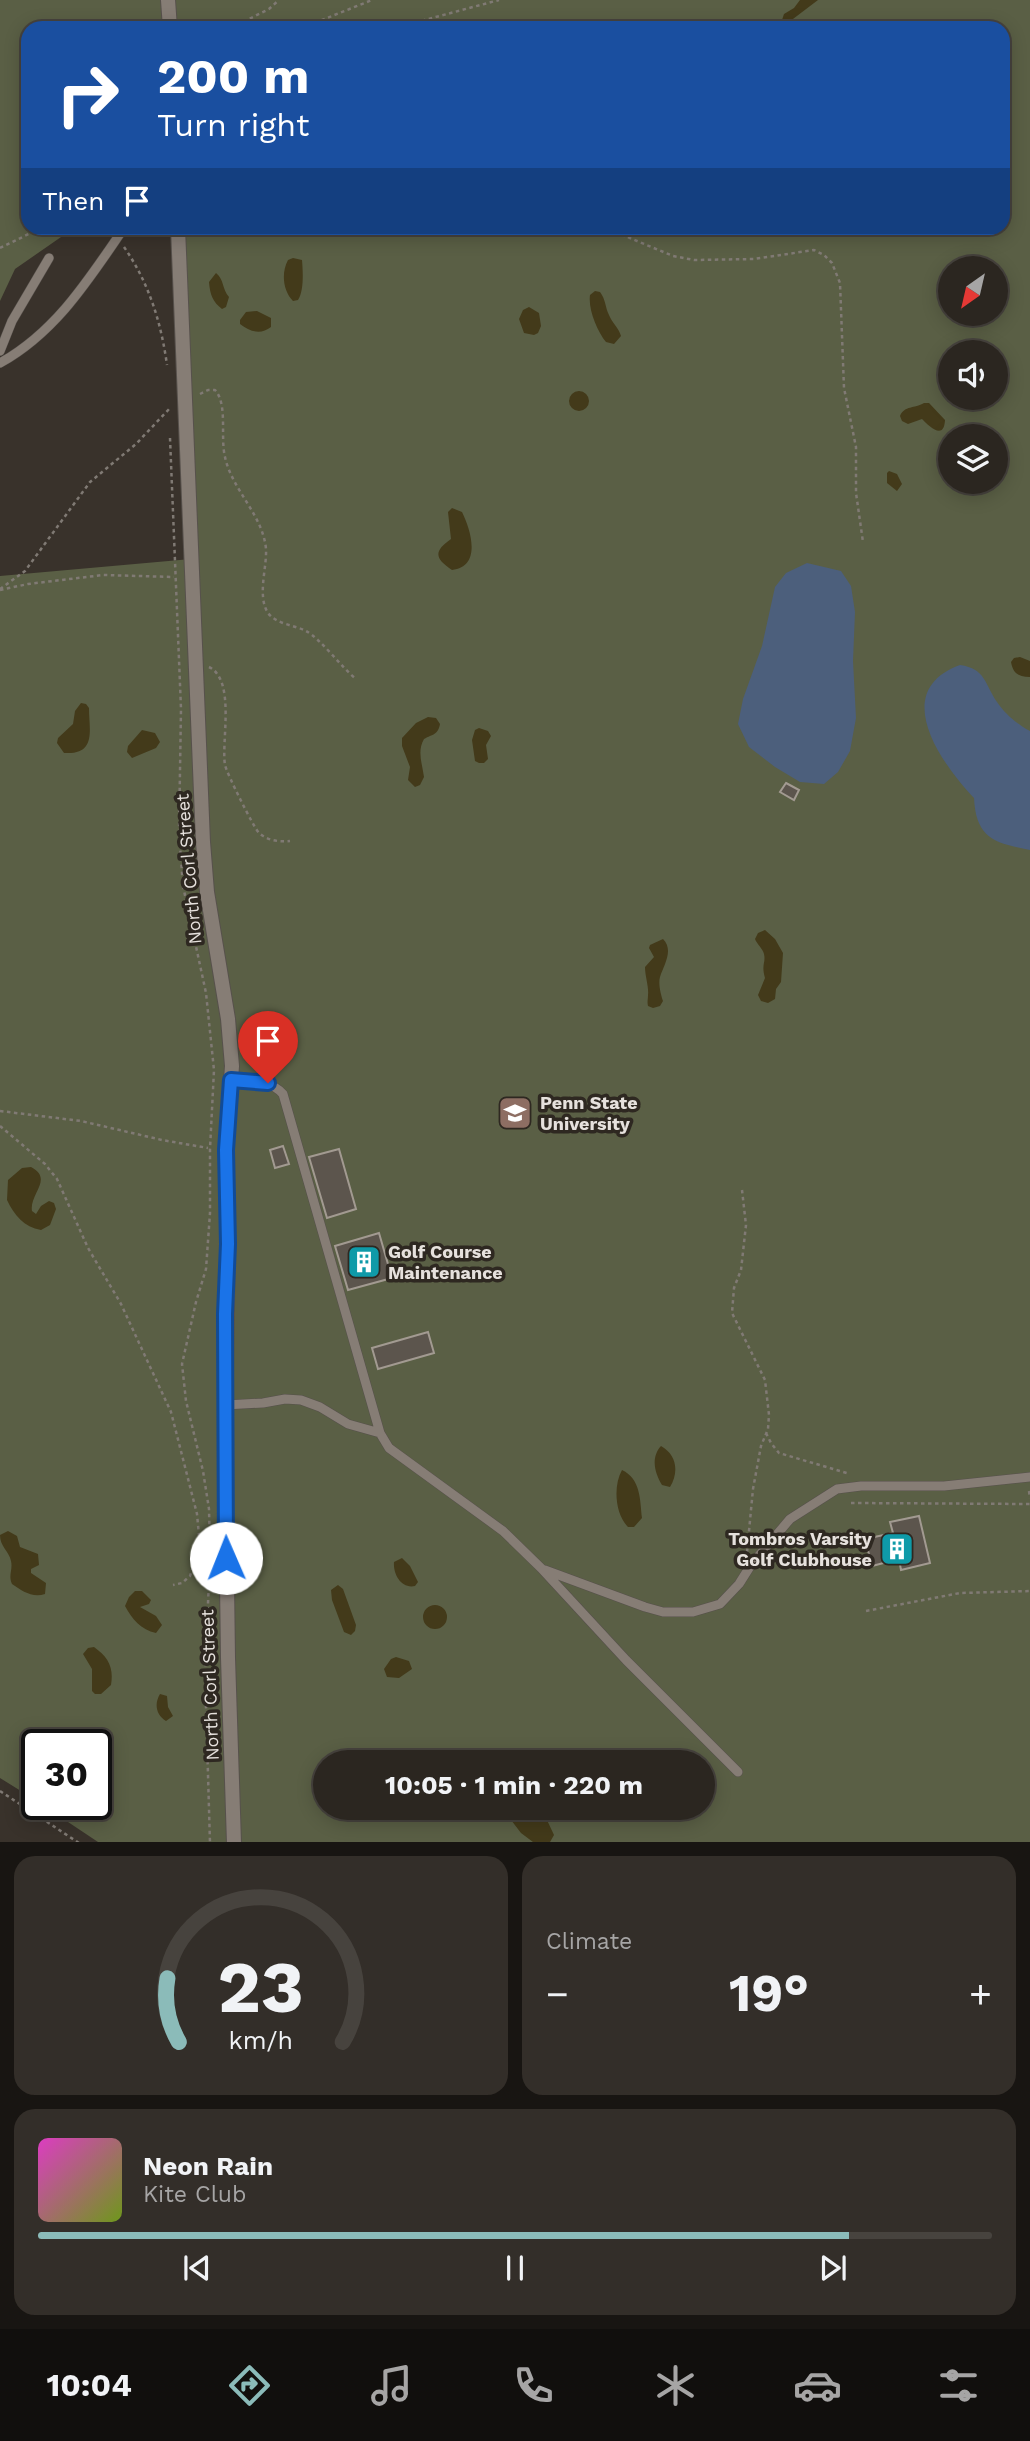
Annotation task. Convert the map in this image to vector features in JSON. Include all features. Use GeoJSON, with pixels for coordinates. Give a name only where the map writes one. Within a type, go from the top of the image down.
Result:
{"type":"FeatureCollection","features":[{"type":"Feature","properties":{"kind":"street"},"geometry":{"type":"LineString","coordinates":[[168,0],[170,21]]}},
{"type":"Feature","properties":{"kind":"street","name":"North Corl Street"},"geometry":{"type":"LineString","coordinates":[[178,235],[206,892],[228,1019],[231,1080],[226,1150],[228,1244],[225,1405],[228,1658],[234,1842]]}},
{"type":"Feature","properties":{"kind":"lane"},"geometry":{"type":"LineString","coordinates":[[0,363],[37,337],[59,316],[98,267],[117,237]]}},
{"type":"Feature","properties":{"kind":"lane"},"geometry":{"type":"LineString","coordinates":[[0,351],[12,321],[49,258]]}},
{"type":"Feature","properties":{"kind":"lane"},"geometry":{"type":"LineString","coordinates":[[231,1080],[268,1083],[277,1087],[287,1105],[380,1433],[389,1448],[494,1524],[541,1568],[626,1660],[738,1772]]}},
{"type":"Feature","properties":{"kind":"lane"},"geometry":{"type":"LineString","coordinates":[[225,1405],[301,1400],[320,1407],[348,1424],[380,1433]]}},
{"type":"Feature","properties":{"kind":"lane"},"geometry":{"type":"LineString","coordinates":[[541,1568],[645,1608],[680,1613],[708,1609],[720,1604],[739,1584],[751,1565],[790,1519],[837,1489],[861,1486],[944,1486],[1030,1477]]}},
{"type":"Feature","properties":{"kind":"path"},"geometry":{"type":"LineString","coordinates":[[245,21],[269,9],[279,0]]}},
{"type":"Feature","properties":{"kind":"path"},"geometry":{"type":"LineString","coordinates":[[320,21],[373,0]]}},
{"type":"Feature","properties":{"kind":"path"},"geometry":{"type":"LineString","coordinates":[[421,21],[499,0]]}},
{"type":"Feature","properties":{"kind":"path"},"geometry":{"type":"LineString","coordinates":[[0,248],[27,235]]}},
{"type":"Feature","properties":{"kind":"path"},"geometry":{"type":"LineString","coordinates":[[620,235],[673,256],[694,260],[754,259],[814,250],[832,263],[840,283],[844,388],[856,447],[856,493],[863,542]]}},
{"type":"Feature","properties":{"kind":"path"},"geometry":{"type":"LineString","coordinates":[[117,237],[144,279],[156,308],[167,365]]}},
{"type":"Feature","properties":{"kind":"path"},"geometry":{"type":"LineString","coordinates":[[169,397],[170,421]]}},
{"type":"Feature","properties":{"kind":"path"},"geometry":{"type":"LineString","coordinates":[[170,434],[181,709],[179,833],[183,886],[199,950],[214,1070],[206,1269],[182,1364],[186,1401],[209,1509],[211,1556],[205,1672],[210,1842]]}},
{"type":"Feature","properties":{"kind":"path"},"geometry":{"type":"LineString","coordinates":[[0,590],[103,575],[192,577]]}},
{"type":"Feature","properties":{"kind":"path"},"geometry":{"type":"LineString","coordinates":[[195,669],[210,667],[218,673],[227,725],[225,763],[232,784],[257,832],[282,842],[290,841]]}},
{"type":"Feature","properties":{"kind":"path"},"geometry":{"type":"LineString","coordinates":[[0,1111],[81,1121],[162,1140],[226,1150]]}},
{"type":"Feature","properties":{"kind":"path"},"geometry":{"type":"LineString","coordinates":[[0,1126],[45,1164],[57,1179],[88,1248],[121,1304],[171,1412],[196,1506],[200,1546],[190,1576],[182,1583],[173,1585]]}},
{"type":"Feature","properties":{"kind":"path"},"geometry":{"type":"LineString","coordinates":[[742,1190],[746,1225],[741,1270],[734,1288],[732,1313],[765,1380],[769,1415],[748,1525],[747,1548],[751,1565]]}},
{"type":"Feature","properties":{"kind":"path"},"geometry":{"type":"LineString","coordinates":[[766,1433],[779,1453],[852,1474]]}},
{"type":"Feature","properties":{"kind":"path"},"geometry":{"type":"LineString","coordinates":[[1029,1491],[1030,1498]]}},
{"type":"Feature","properties":{"kind":"path"},"geometry":{"type":"LineString","coordinates":[[851,1503],[1030,1504]]}},
{"type":"Feature","properties":{"kind":"path"},"geometry":{"type":"LineString","coordinates":[[866,1611],[960,1593],[1030,1591]]}},
{"type":"Feature","properties":{"kind":"path"},"geometry":{"type":"LineString","coordinates":[[0,1791],[77,1842]]}},
{"type":"Feature","properties":{"kind":"green space","name":"Penn State University"},"geometry":{"type":"Polygon","coordinates":[[[0,0],[1030,0],[1030,1842],[98,1842],[65,1820],[112,1820],[112,1729],[21,1729],[21,1791],[0,1778],[0,576],[191,559],[178,235],[1010,235],[1010,21],[21,21],[21,235],[64,235],[15,269],[0,301],[0,0]]]}},
{"type":"Feature","properties":{"kind":"sand"},"geometry":{"type":"Polygon","coordinates":[[[800,0],[818,0],[790,21],[782,20],[784,14],[800,0]]]}},
{"type":"Feature","properties":{"kind":"sand"},"geometry":{"type":"Polygon","coordinates":[[[288,260],[302,260],[303,276],[300,296],[293,301],[285,287],[284,276],[288,260]]]}},
{"type":"Feature","properties":{"kind":"sand"},"geometry":{"type":"Polygon","coordinates":[[[216,273],[229,297],[226,307],[222,309],[214,301],[209,287],[209,282],[216,273]]]}},
{"type":"Feature","properties":{"kind":"sand"},"geometry":{"type":"Polygon","coordinates":[[[595,291],[602,295],[610,318],[620,333],[621,336],[614,344],[606,342],[594,320],[590,295],[595,291]]]}},
{"type":"Feature","properties":{"kind":"sand"},"geometry":{"type":"Polygon","coordinates":[[[529,307],[539,313],[541,326],[534,335],[524,333],[519,319],[523,310],[529,307]]]}},
{"type":"Feature","properties":{"kind":"sand"},"geometry":{"type":"Polygon","coordinates":[[[257,311],[271,318],[271,327],[256,332],[240,324],[246,312],[257,311]]]}},
{"type":"Feature","properties":{"kind":"sand"},"geometry":{"type":"Polygon","coordinates":[[[579,391],[586,394],[589,401],[586,408],[579,411],[572,408],[569,401],[572,394],[579,391]]]}},
{"type":"Feature","properties":{"kind":"sand"},"geometry":{"type":"Polygon","coordinates":[[[929,403],[945,420],[944,424],[938,424],[938,431],[922,419],[908,424],[902,421],[900,416],[904,410],[929,403]]]}},
{"type":"Feature","properties":{"kind":"sand"},"geometry":{"type":"Polygon","coordinates":[[[889,471],[897,474],[902,484],[897,491],[887,483],[889,471]]]}},
{"type":"Feature","properties":{"kind":"sand"},"geometry":{"type":"Polygon","coordinates":[[[452,508],[462,512],[472,547],[467,562],[452,570],[442,562],[438,554],[441,547],[451,539],[448,512],[452,508]]]}},
{"type":"Feature","properties":{"kind":"sand"},"geometry":{"type":"Polygon","coordinates":[[[1020,657],[1030,661],[1030,677],[1019,675],[1013,669],[1011,662],[1020,657]]]}},
{"type":"Feature","properties":{"kind":"sand"},"geometry":{"type":"Polygon","coordinates":[[[81,703],[89,708],[89,740],[82,750],[64,753],[57,743],[58,738],[73,724],[75,711],[81,703]]]}},
{"type":"Feature","properties":{"kind":"sand"},"geometry":{"type":"Polygon","coordinates":[[[428,717],[436,718],[440,724],[436,732],[424,739],[422,744],[424,777],[420,785],[415,787],[408,780],[410,767],[402,746],[402,738],[416,723],[428,717]]]}},
{"type":"Feature","properties":{"kind":"sand"},"geometry":{"type":"Polygon","coordinates":[[[479,728],[488,731],[491,736],[486,745],[488,759],[484,763],[475,761],[472,740],[475,730],[479,728]]]}},
{"type":"Feature","properties":{"kind":"sand"},"geometry":{"type":"Polygon","coordinates":[[[142,730],[155,733],[160,742],[156,748],[132,758],[127,752],[128,746],[142,730]]]}},
{"type":"Feature","properties":{"kind":"sand"},"geometry":{"type":"Polygon","coordinates":[[[765,930],[775,939],[783,953],[781,982],[776,989],[775,999],[768,1003],[761,1001],[758,995],[765,978],[764,957],[755,939],[758,933],[765,930]]]}},
{"type":"Feature","properties":{"kind":"sand"},"geometry":{"type":"Polygon","coordinates":[[[663,939],[668,953],[659,980],[663,1001],[660,1006],[653,1008],[648,1006],[645,967],[654,957],[650,945],[663,939]]]}},
{"type":"Feature","properties":{"kind":"sand"},"geometry":{"type":"Polygon","coordinates":[[[31,1167],[38,1172],[41,1182],[32,1211],[36,1214],[41,1206],[49,1201],[54,1203],[56,1209],[50,1225],[41,1230],[20,1220],[7,1200],[8,1180],[22,1168],[31,1167]]]}},
{"type":"Feature","properties":{"kind":"sand"},"geometry":{"type":"Polygon","coordinates":[[[661,1446],[670,1454],[675,1464],[675,1476],[670,1487],[662,1485],[657,1475],[655,1460],[661,1446]]]}},
{"type":"Feature","properties":{"kind":"sand"},"geometry":{"type":"Polygon","coordinates":[[[622,1470],[633,1479],[640,1497],[642,1518],[634,1527],[628,1527],[618,1507],[617,1484],[622,1470]]]}},
{"type":"Feature","properties":{"kind":"sand"},"geometry":{"type":"Polygon","coordinates":[[[8,1531],[17,1536],[20,1547],[38,1554],[39,1565],[31,1569],[31,1573],[46,1583],[45,1594],[31,1594],[12,1584],[11,1561],[1,1543],[0,1535],[8,1531]]]}},
{"type":"Feature","properties":{"kind":"sand"},"geometry":{"type":"Polygon","coordinates":[[[402,1558],[410,1566],[418,1582],[415,1586],[402,1583],[397,1576],[394,1562],[402,1558]]]}},
{"type":"Feature","properties":{"kind":"sand"},"geometry":{"type":"Polygon","coordinates":[[[338,1585],[343,1589],[356,1625],[351,1635],[344,1632],[332,1600],[331,1590],[338,1585]]]}},
{"type":"Feature","properties":{"kind":"sand"},"geometry":{"type":"Polygon","coordinates":[[[135,1591],[142,1591],[151,1600],[149,1604],[140,1607],[156,1616],[162,1625],[156,1633],[138,1623],[125,1606],[135,1591]]]}},
{"type":"Feature","properties":{"kind":"sand"},"geometry":{"type":"Polygon","coordinates":[[[435,1605],[446,1612],[447,1617],[440,1628],[435,1629],[424,1622],[423,1617],[430,1606],[435,1605]]]}},
{"type":"Feature","properties":{"kind":"sand"},"geometry":{"type":"Polygon","coordinates":[[[94,1647],[106,1659],[112,1673],[111,1685],[101,1694],[92,1691],[92,1669],[83,1654],[88,1648],[94,1647]]]}},
{"type":"Feature","properties":{"kind":"sand"},"geometry":{"type":"Polygon","coordinates":[[[396,1657],[409,1661],[412,1669],[399,1678],[387,1677],[384,1669],[391,1659],[396,1657]]]}},
{"type":"Feature","properties":{"kind":"sand"},"geometry":{"type":"Polygon","coordinates":[[[160,1694],[167,1696],[168,1707],[173,1716],[166,1721],[157,1709],[160,1694]]]}},
{"type":"Feature","properties":{"kind":"sand"},"geometry":{"type":"Polygon","coordinates":[[[511,1820],[547,1820],[554,1835],[550,1842],[533,1842],[521,1833],[511,1820]]]}},
{"type":"Feature","properties":{"kind":"water"},"geometry":{"type":"Polygon","coordinates":[[[807,563],[841,571],[851,586],[855,612],[853,661],[856,718],[850,751],[838,772],[824,784],[800,782],[775,767],[749,747],[738,724],[743,699],[762,646],[775,587],[786,573],[807,563]]]}},
{"type":"Feature","properties":{"kind":"water"},"geometry":{"type":"Polygon","coordinates":[[[960,665],[980,673],[1004,711],[1030,731],[1030,850],[1006,845],[983,830],[974,798],[948,766],[928,728],[925,709],[928,692],[939,677],[960,665]]]}},
{"type":"Feature","properties":{"kind":"building"},"geometry":{"type":"Polygon","coordinates":[[[786,783],[799,790],[794,800],[780,792],[786,783]]]}},
{"type":"Feature","properties":{"kind":"building"},"geometry":{"type":"Polygon","coordinates":[[[283,1146],[289,1164],[275,1168],[270,1150],[283,1146]]]}},
{"type":"Feature","properties":{"kind":"building"},"geometry":{"type":"Polygon","coordinates":[[[339,1149],[356,1209],[327,1218],[309,1157],[339,1149]]]}},
{"type":"Feature","properties":{"kind":"building","name":"Golf Course Maintenance"},"geometry":{"type":"Polygon","coordinates":[[[379,1233],[392,1278],[348,1290],[335,1246],[379,1233]]]}},
{"type":"Feature","properties":{"kind":"building"},"geometry":{"type":"Polygon","coordinates":[[[428,1332],[434,1353],[378,1369],[372,1348],[428,1332]]]}},
{"type":"Feature","properties":{"kind":"building","name":"Tombros Varsity Golf Clubhouse"},"geometry":{"type":"Polygon","coordinates":[[[919,1516],[930,1563],[901,1570],[899,1559],[872,1566],[865,1539],[893,1533],[890,1522],[919,1516]]]}},
{"type":"Feature","properties":{"kind":"place","name":"Penn State University"},"geometry":{"type":"Point","coordinates":[515,1113]}},
{"type":"Feature","properties":{"kind":"place","name":"Golf Course Maintenance"},"geometry":{"type":"Point","coordinates":[364,1262]}},
{"type":"Feature","properties":{"kind":"place","name":"Tombros Varsity Golf Clubhouse"},"geometry":{"type":"Point","coordinates":[897,1549]}},
{"type":"Feature","properties":{"kind":"route"},"geometry":{"type":"LineString","coordinates":[[226,1558],[226,1150],[231,1080],[268,1083]]}}]}
